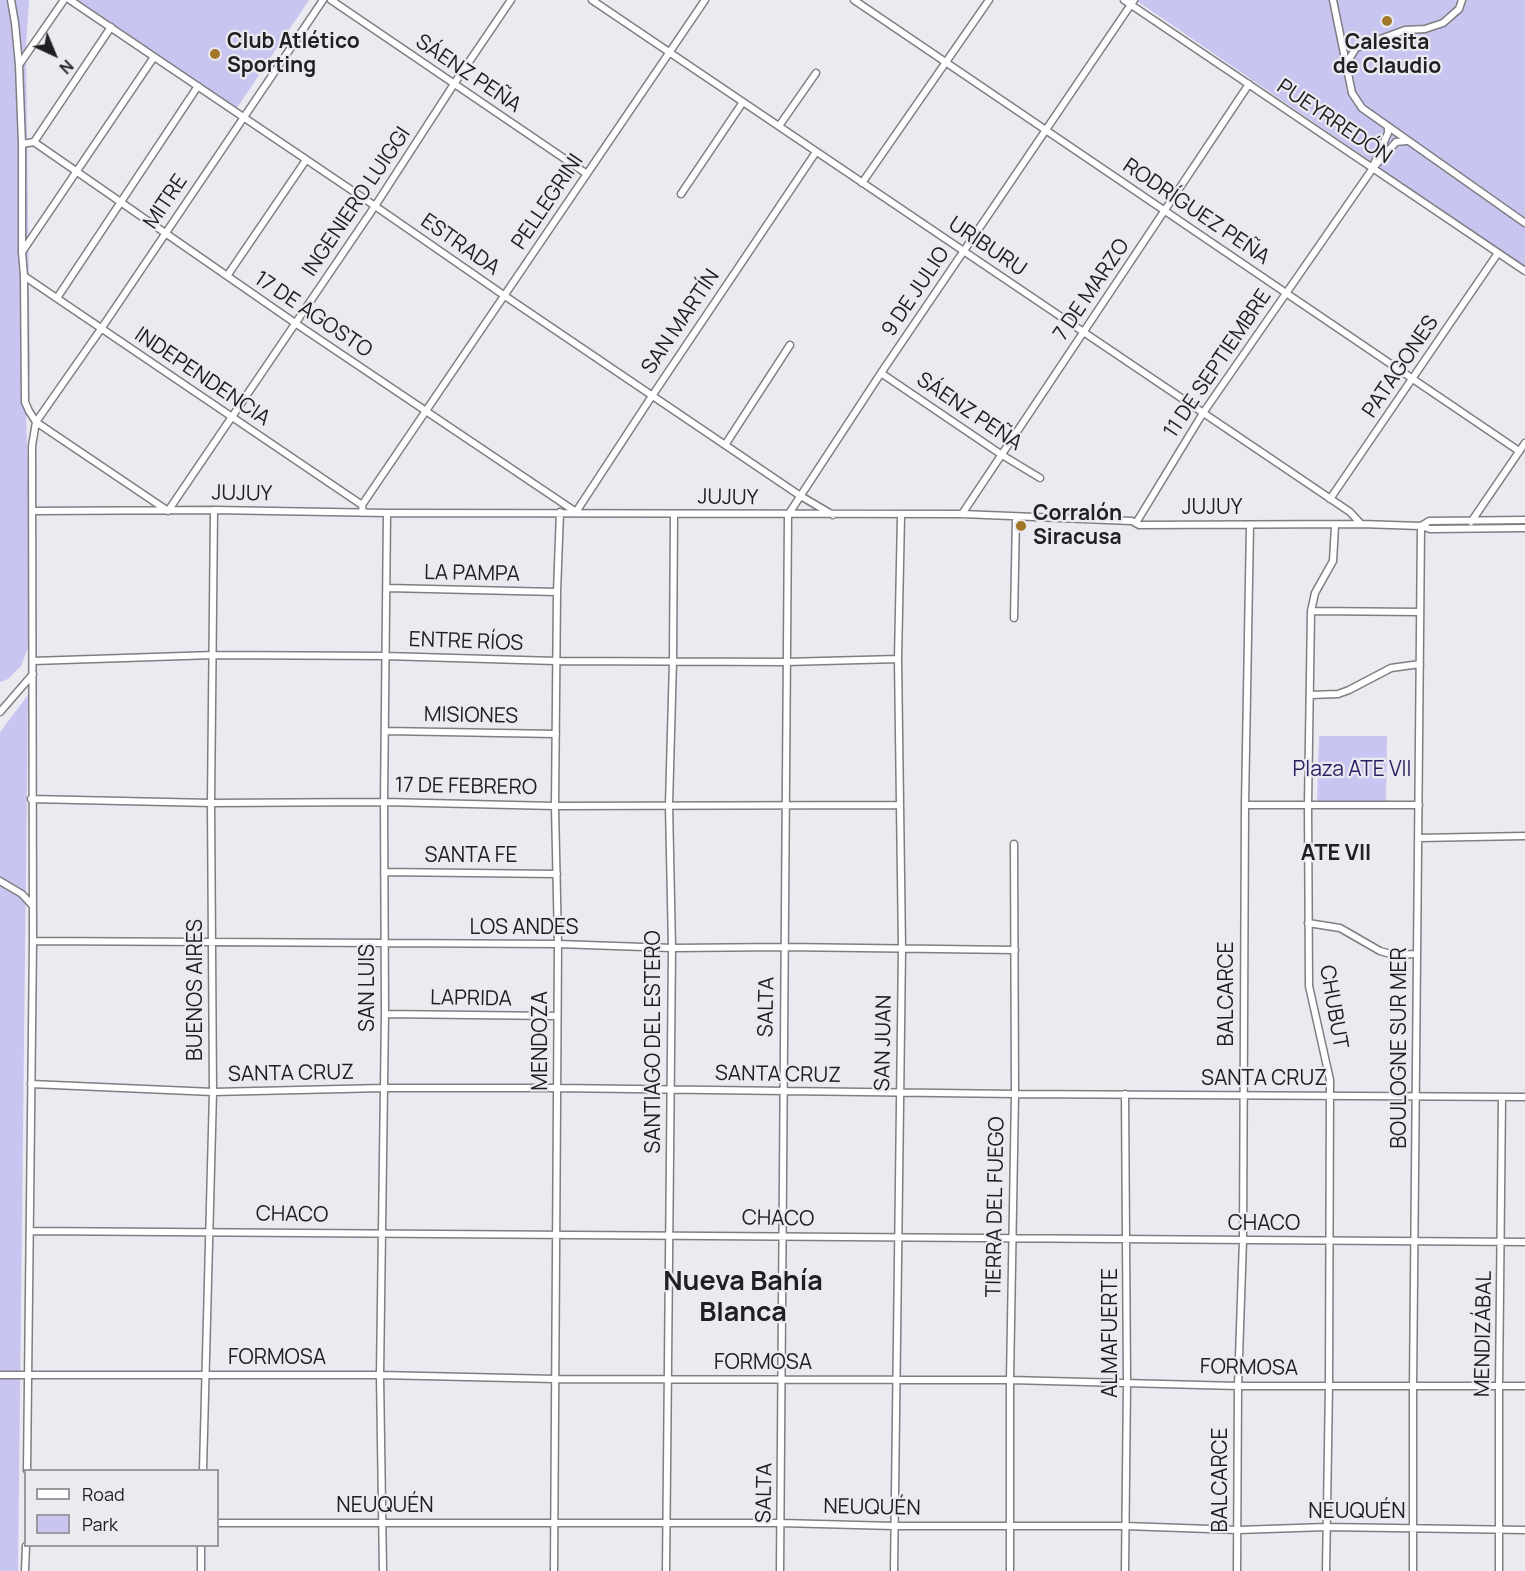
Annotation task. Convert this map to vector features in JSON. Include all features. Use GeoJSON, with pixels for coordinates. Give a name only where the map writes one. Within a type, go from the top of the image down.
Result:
{"type":"FeatureCollection","features":[{"type":"Feature","properties":{"kind":"street"},"geometry":{"type":"LineString","coordinates":[[11,0],[19,65],[22,144],[25,402],[36,422],[168,511]]}},
{"type":"Feature","properties":{"kind":"street"},"geometry":{"type":"LineString","coordinates":[[19,65],[64,0]]}},
{"type":"Feature","properties":{"kind":"street","name":"ESTRADA"},"geometry":{"type":"LineString","coordinates":[[70,0],[652,396],[799,495],[834,515]]}},
{"type":"Feature","properties":{"kind":"street","name":"MITRE"},"geometry":{"type":"LineString","coordinates":[[36,422],[323,0]]}},
{"type":"Feature","properties":{"kind":"street","name":"SÁENZ PEÑA"},"geometry":{"type":"LineString","coordinates":[[331,0],[587,174]]}},
{"type":"Feature","properties":{"kind":"street","name":"INGENIERO LUIGGI"},"geometry":{"type":"LineString","coordinates":[[168,511],[375,206],[511,0]]}},
{"type":"Feature","properties":{"kind":"street","name":"URIBURU"},"geometry":{"type":"LineString","coordinates":[[591,0],[1350,512],[1361,524]]}},
{"type":"Feature","properties":{"kind":"street","name":"PELLEGRINI"},"geometry":{"type":"LineString","coordinates":[[362,505],[705,0]]}},
{"type":"Feature","properties":{"kind":"street","name":"RODRÍGUEZ PEÑA"},"geometry":{"type":"LineString","coordinates":[[854,0],[864,3],[1045,130],[1519,451]]}},
{"type":"Feature","properties":{"kind":"street"},"geometry":{"type":"LineString","coordinates":[[862,183],[989,0]]}},
{"type":"Feature","properties":{"kind":"street","name":"PUEYRREDÓN"},"geometry":{"type":"LineString","coordinates":[[1124,0],[1132,2],[1525,271]]}},
{"type":"Feature","properties":{"kind":"street"},"geometry":{"type":"LineString","coordinates":[[1333,0],[1352,93],[1362,108],[1525,223]]}},
{"type":"Feature","properties":{"kind":"street"},"geometry":{"type":"LineString","coordinates":[[1346,67],[1348,59],[1356,48],[1399,32],[1425,29],[1443,23],[1459,9],[1462,0]]}},
{"type":"Feature","properties":{"kind":"street","name":"9 DE JULIO"},"geometry":{"type":"LineString","coordinates":[[788,515],[799,495],[1132,2]]}},
{"type":"Feature","properties":{"kind":"street"},"geometry":{"type":"LineString","coordinates":[[22,144],[34,142],[111,27]]}},
{"type":"Feature","properties":{"kind":"street"},"geometry":{"type":"LineString","coordinates":[[1341,44],[1356,48]]}},
{"type":"Feature","properties":{"kind":"street"},"geometry":{"type":"LineString","coordinates":[[22,252],[154,57]]}},
{"type":"Feature","properties":{"kind":"street"},"geometry":{"type":"LineString","coordinates":[[778,126],[816,73]]}},
{"type":"Feature","properties":{"kind":"street","name":"7 DE MARZO"},"geometry":{"type":"LineString","coordinates":[[962,514],[1249,84]]}},
{"type":"Feature","properties":{"kind":"street"},"geometry":{"type":"LineString","coordinates":[[57,298],[198,87]]}},
{"type":"Feature","properties":{"kind":"street"},"geometry":{"type":"LineString","coordinates":[[681,194],[743,102]]}},
{"type":"Feature","properties":{"kind":"street"},"geometry":{"type":"LineString","coordinates":[[1373,168],[1388,128]]}},
{"type":"Feature","properties":{"kind":"street"},"geometry":{"type":"LineString","coordinates":[[1373,168],[1396,142],[1407,141]]}},
{"type":"Feature","properties":{"kind":"street","name":"17 DE AGOSTO"},"geometry":{"type":"LineString","coordinates":[[34,142],[295,323],[576,512]]}},
{"type":"Feature","properties":{"kind":"street","name":"SAN MARTÍN"},"geometry":{"type":"LineString","coordinates":[[576,512],[816,152]]}},
{"type":"Feature","properties":{"kind":"street"},"geometry":{"type":"LineString","coordinates":[[227,276],[306,160]]}},
{"type":"Feature","properties":{"kind":"street","name":"11 DE SEPTIEMBRE"},"geometry":{"type":"LineString","coordinates":[[1136,523],[1203,413],[1373,168]]}},
{"type":"Feature","properties":{"kind":"street","name":"PATAGONES"},"geometry":{"type":"LineString","coordinates":[[1330,499],[1498,253]]}},
{"type":"Feature","properties":{"kind":"street","name":"INDEPENDENCIA"},"geometry":{"type":"LineString","coordinates":[[24,276],[362,505]]}},
{"type":"Feature","properties":{"kind":"street"},"geometry":{"type":"LineString","coordinates":[[725,445],[790,345]]}},
{"type":"Feature","properties":{"kind":"street","name":"SÁENZ PEÑA"},"geometry":{"type":"LineString","coordinates":[[881,373],[1040,478]]}},
{"type":"Feature","properties":{"kind":"street"},"geometry":{"type":"LineString","coordinates":[[27,1469],[33,941],[32,446],[36,422]]}},
{"type":"Feature","properties":{"kind":"street"},"geometry":{"type":"LineString","coordinates":[[1467,528],[1525,443]]}},
{"type":"Feature","properties":{"kind":"street"},"geometry":{"type":"LineString","coordinates":[[362,505],[363,513]]}},
{"type":"Feature","properties":{"kind":"street","name":"BUENOS AIRES"},"geometry":{"type":"LineString","coordinates":[[202,1469],[213,1092],[211,803],[214,510]]}},
{"type":"Feature","properties":{"kind":"street","name":"JUJUY"},"geometry":{"type":"LineString","coordinates":[[33,511],[576,512],[901,516],[962,514],[1132,521],[1140,525],[1421,526]]}},
{"type":"Feature","properties":{"kind":"street","name":"MENDOZA"},"geometry":{"type":"LineString","coordinates":[[554,1571],[558,944],[555,734],[560,512]]}},
{"type":"Feature","properties":{"kind":"street","name":"SAN LUIS"},"geometry":{"type":"LineString","coordinates":[[383,1571],[380,1375],[385,1014],[384,802],[387,513]]}},
{"type":"Feature","properties":{"kind":"street","name":"SANTIAGO DEL ESTERO"},"geometry":{"type":"LineString","coordinates":[[666,1571],[672,948],[669,805],[674,514]]}},
{"type":"Feature","properties":{"kind":"street","name":"SALTA"},"geometry":{"type":"LineString","coordinates":[[780,1571],[785,662],[788,515]]}},
{"type":"Feature","properties":{"kind":"street","name":"SAN JUAN"},"geometry":{"type":"LineString","coordinates":[[894,1571],[902,950],[898,659],[901,516]]}},
{"type":"Feature","properties":{"kind":"street"},"geometry":{"type":"LineString","coordinates":[[1014,618],[1016,517]]}},
{"type":"Feature","properties":{"kind":"street"},"geometry":{"type":"LineString","coordinates":[[1421,526],[1430,521],[1525,520]]}},
{"type":"Feature","properties":{"kind":"street","name":"BALCARCE"},"geometry":{"type":"LineString","coordinates":[[1237,1571],[1238,1386],[1243,1240],[1245,805],[1250,525]]}},
{"type":"Feature","properties":{"kind":"street","name":"CHUBUT"},"geometry":{"type":"LineString","coordinates":[[1326,1571],[1330,1080],[1309,987],[1308,804],[1311,611],[1315,594],[1331,567],[1335,552],[1335,526]]}},
{"type":"Feature","properties":{"kind":"street"},"geometry":{"type":"LineString","coordinates":[[1421,526],[1430,529],[1525,528]]}},
{"type":"Feature","properties":{"kind":"street","name":"BOULOGNE SUR MER"},"geometry":{"type":"LineString","coordinates":[[1413,1571],[1421,526]]}},
{"type":"Feature","properties":{"kind":"street","name":"LA PAMPA"},"geometry":{"type":"LineString","coordinates":[[387,588],[557,592]]}},
{"type":"Feature","properties":{"kind":"street"},"geometry":{"type":"LineString","coordinates":[[1311,611],[1420,612]]}},
{"type":"Feature","properties":{"kind":"street","name":"ENTRE RÍOS"},"geometry":{"type":"LineString","coordinates":[[33,661],[214,655],[385,656],[556,661],[785,662],[898,659]]}},
{"type":"Feature","properties":{"kind":"street"},"geometry":{"type":"LineString","coordinates":[[1310,695],[1349,690],[1391,668],[1420,664]]}},
{"type":"Feature","properties":{"kind":"street"},"geometry":{"type":"LineString","coordinates":[[0,712],[33,673]]}},
{"type":"Feature","properties":{"kind":"street","name":"MISIONES"},"geometry":{"type":"LineString","coordinates":[[386,731],[555,734]]}},
{"type":"Feature","properties":{"kind":"street","name":"17 DE FEBRERO"},"geometry":{"type":"LineString","coordinates":[[31,800],[211,803],[384,802],[555,806],[899,805]]}},
{"type":"Feature","properties":{"kind":"street"},"geometry":{"type":"LineString","coordinates":[[1245,805],[1419,805]]}},
{"type":"Feature","properties":{"kind":"street"},"geometry":{"type":"LineString","coordinates":[[1418,838],[1525,836]]}},
{"type":"Feature","properties":{"kind":"street","name":"TIERRA DEL FUEGO"},"geometry":{"type":"LineString","coordinates":[[1010,1571],[1010,1380],[1015,1094],[1014,844]]}},
{"type":"Feature","properties":{"kind":"street","name":"SANTA FE"},"geometry":{"type":"LineString","coordinates":[[384,872],[557,874]]}},
{"type":"Feature","properties":{"kind":"street"},"geometry":{"type":"LineString","coordinates":[[0,881],[22,894],[32,904]]}},
{"type":"Feature","properties":{"kind":"street"},"geometry":{"type":"LineString","coordinates":[[1308,923],[1340,928],[1380,951],[1394,955],[1417,954]]}},
{"type":"Feature","properties":{"kind":"street","name":"LOS ANDES"},"geometry":{"type":"LineString","coordinates":[[33,941],[558,944],[672,948],[1014,950]]}},
{"type":"Feature","properties":{"kind":"street","name":"LAPRIDA"},"geometry":{"type":"LineString","coordinates":[[385,1014],[557,1016]]}},
{"type":"Feature","properties":{"kind":"street","name":"SANTA CRUZ"},"geometry":{"type":"LineString","coordinates":[[31,1084],[213,1092],[384,1088],[557,1088],[671,1091],[1525,1097]]}},
{"type":"Feature","properties":{"kind":"street","name":"ALMAFUERTE"},"geometry":{"type":"LineString","coordinates":[[1125,1094],[1127,1239],[1125,1571]]}},
{"type":"Feature","properties":{"kind":"street","name":"MENDIZÁBAL"},"geometry":{"type":"LineString","coordinates":[[1499,1571],[1502,1097]]}},
{"type":"Feature","properties":{"kind":"street","name":"CHACO"},"geometry":{"type":"LineString","coordinates":[[30,1231],[1525,1242]]}},
{"type":"Feature","properties":{"kind":"street","name":"FORMOSA"},"geometry":{"type":"LineString","coordinates":[[0,1375],[380,1375],[555,1379],[1010,1380],[1238,1386],[1525,1386]]}},
{"type":"Feature","properties":{"kind":"street","name":"NEUQUÉN"},"geometry":{"type":"LineString","coordinates":[[219,1523],[781,1523],[894,1526],[1125,1526],[1238,1530],[1326,1527],[1525,1530]]}},
{"type":"Feature","properties":{"kind":"street"},"geometry":{"type":"LineString","coordinates":[[25,1571],[26,1547]]}},
{"type":"Feature","properties":{"kind":"street"},"geometry":{"type":"LineString","coordinates":[[201,1547],[201,1571]]}},
{"type":"Feature","properties":{"kind":"green space"},"geometry":{"type":"Polygon","coordinates":[[[0,0],[29,0],[26,49],[30,371],[26,413],[30,541],[28,648],[21,666],[8,679],[0,682],[0,0]]]}},
{"type":"Feature","properties":{"kind":"green space","name":"Club Atlético Sporting"},"geometry":{"type":"Polygon","coordinates":[[[76,0],[309,0],[237,108],[76,0]]]}},
{"type":"Feature","properties":{"kind":"green space"},"geometry":{"type":"Polygon","coordinates":[[[1525,0],[1525,267],[1137,1],[1525,0]]]}},
{"type":"Feature","properties":{"kind":"green space"},"geometry":{"type":"Polygon","coordinates":[[[28,695],[18,1571],[0,1571],[0,732],[28,695]]]}},
{"type":"Feature","properties":{"kind":"green space","name":"Plaza ATE VII"},"geometry":{"type":"Polygon","coordinates":[[[1319,736],[1387,736],[1386,805],[1317,805],[1319,736]]]}},
{"type":"Feature","properties":{"kind":"place","name":"Calesita de Claudio"},"geometry":{"type":"Point","coordinates":[1387,21]}},
{"type":"Feature","properties":{"kind":"place","name":"Club Atlético Sporting"},"geometry":{"type":"Point","coordinates":[215,54]}},
{"type":"Feature","properties":{"kind":"place","name":"Corralón Siracusa"},"geometry":{"type":"Point","coordinates":[1021,526]}},
{"type":"Feature","properties":{"kind":"district","name":"ATE VII"},"geometry":{"type":"Point","coordinates":[1336,854]}},
{"type":"Feature","properties":{"kind":"district","name":"Nueva Bahía Blanca"},"geometry":{"type":"Point","coordinates":[743,1298]}}]}
